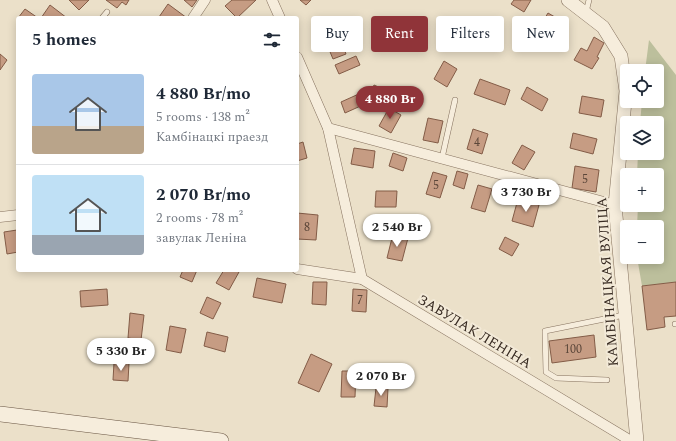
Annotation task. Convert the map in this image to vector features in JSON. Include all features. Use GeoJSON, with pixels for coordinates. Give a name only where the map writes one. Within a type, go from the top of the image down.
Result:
{"type":"FeatureCollection","features":[{"type":"Feature","properties":{"kind":"main road"},"geometry":{"type":"LineString","coordinates":[[0,414],[221,441]]}},
{"type":"Feature","properties":{"kind":"street"},"geometry":{"type":"LineString","coordinates":[[194,16],[205,0]]}},
{"type":"Feature","properties":{"kind":"street"},"geometry":{"type":"LineString","coordinates":[[272,0],[279,16]]}},
{"type":"Feature","properties":{"kind":"street","name":"КАМБІНАЦКАЯ ВУЛІЦА"},"geometry":{"type":"LineString","coordinates":[[568,0],[603,26],[621,56],[626,91],[615,205],[637,441]]}},
{"type":"Feature","properties":{"kind":"street"},"geometry":{"type":"LineString","coordinates":[[299,62],[328,128],[362,279]]}},
{"type":"Feature","properties":{"kind":"street"},"geometry":{"type":"LineString","coordinates":[[328,128],[615,205]]}},
{"type":"Feature","properties":{"kind":"street"},"geometry":{"type":"LineString","coordinates":[[0,217],[16,215]]}},
{"type":"Feature","properties":{"kind":"street","name":"ЗАВУЛАК ЛЕНІНА"},"geometry":{"type":"LineString","coordinates":[[299,268],[362,279],[631,441]]}},
{"type":"Feature","properties":{"kind":"lane"},"geometry":{"type":"LineString","coordinates":[[586,14],[589,0]]}},
{"type":"Feature","properties":{"kind":"lane"},"geometry":{"type":"LineString","coordinates":[[104,16],[107,12]]}},
{"type":"Feature","properties":{"kind":"lane"},"geometry":{"type":"LineString","coordinates":[[442,158],[455,100]]}},
{"type":"Feature","properties":{"kind":"lane"},"geometry":{"type":"LineString","coordinates":[[606,380],[556,378],[546,372],[545,330],[625,315]]}},
{"type":"Feature","properties":{"kind":"green space"},"geometry":{"type":"Polygon","coordinates":[[[649,40],[676,75],[676,282],[642,286],[638,264],[664,264],[664,220],[637,220],[638,212],[664,212],[664,168],[637,168],[638,160],[664,160],[664,116],[641,116],[641,108],[664,108],[664,64],[646,64],[649,40]]]}},
{"type":"Feature","properties":{"kind":"building"},"geometry":{"type":"Polygon","coordinates":[[[69,0],[89,0],[79,10],[69,0]]]}},
{"type":"Feature","properties":{"kind":"building"},"geometry":{"type":"Polygon","coordinates":[[[106,0],[129,0],[126,5],[122,2],[117,8],[106,0]]]}},
{"type":"Feature","properties":{"kind":"building"},"geometry":{"type":"Polygon","coordinates":[[[184,0],[197,0],[192,7],[184,0]]]}},
{"type":"Feature","properties":{"kind":"building"},"geometry":{"type":"Polygon","coordinates":[[[232,0],[256,0],[239,16],[235,16],[225,6],[232,0]]]}},
{"type":"Feature","properties":{"kind":"building"},"geometry":{"type":"Polygon","coordinates":[[[300,0],[311,0],[306,5],[300,0]]]}},
{"type":"Feature","properties":{"kind":"building"},"geometry":{"type":"Polygon","coordinates":[[[514,0],[531,0],[524,12],[511,4],[514,0]]]}},
{"type":"Feature","properties":{"kind":"building"},"geometry":{"type":"Polygon","coordinates":[[[168,4],[184,16],[160,16],[168,4]]]}},
{"type":"Feature","properties":{"kind":"building"},"geometry":{"type":"Polygon","coordinates":[[[50,5],[64,16],[42,16],[50,5]]]}},
{"type":"Feature","properties":{"kind":"building"},"geometry":{"type":"Polygon","coordinates":[[[25,9],[35,16],[20,16],[25,9]]]}},
{"type":"Feature","properties":{"kind":"building"},"geometry":{"type":"Polygon","coordinates":[[[548,13],[553,16],[546,16],[548,13]]]}},
{"type":"Feature","properties":{"kind":"building"},"geometry":{"type":"Polygon","coordinates":[[[594,37],[604,43],[597,57],[599,58],[592,69],[574,60],[581,48],[587,51],[594,37]]]}},
{"type":"Feature","properties":{"kind":"building"},"geometry":{"type":"Polygon","coordinates":[[[330,52],[345,52],[346,54],[333,59],[330,52]]]}},
{"type":"Feature","properties":{"kind":"building"},"geometry":{"type":"Polygon","coordinates":[[[0,54],[7,60],[0,70],[0,54]]]}},
{"type":"Feature","properties":{"kind":"building"},"geometry":{"type":"Polygon","coordinates":[[[356,56],[360,65],[339,74],[335,65],[356,56]]]}},
{"type":"Feature","properties":{"kind":"building"},"geometry":{"type":"Polygon","coordinates":[[[444,61],[457,69],[447,87],[434,79],[444,61]]]}},
{"type":"Feature","properties":{"kind":"building"},"geometry":{"type":"Polygon","coordinates":[[[480,79],[510,90],[505,105],[474,94],[480,79]]]}},
{"type":"Feature","properties":{"kind":"building"},"geometry":{"type":"Polygon","coordinates":[[[374,85],[385,90],[376,110],[365,105],[374,85]]]}},
{"type":"Feature","properties":{"kind":"building"},"geometry":{"type":"Polygon","coordinates":[[[527,87],[548,99],[542,111],[521,99],[527,87]]]}},
{"type":"Feature","properties":{"kind":"building"},"geometry":{"type":"Polygon","coordinates":[[[361,93],[365,104],[345,113],[341,102],[361,93]]]}},
{"type":"Feature","properties":{"kind":"building"},"geometry":{"type":"Polygon","coordinates":[[[582,96],[604,100],[601,117],[579,113],[582,96]]]}},
{"type":"Feature","properties":{"kind":"building"},"geometry":{"type":"Polygon","coordinates":[[[389,108],[401,115],[391,133],[379,126],[389,108]]]}},
{"type":"Feature","properties":{"kind":"building"},"geometry":{"type":"Polygon","coordinates":[[[428,118],[443,121],[438,143],[423,140],[428,118]]]}},
{"type":"Feature","properties":{"kind":"building"},"geometry":{"type":"Polygon","coordinates":[[[473,129],[488,134],[482,154],[467,149],[473,129]]]}},
{"type":"Feature","properties":{"kind":"building"},"geometry":{"type":"Polygon","coordinates":[[[573,133],[597,139],[593,154],[570,148],[573,133]]]}},
{"type":"Feature","properties":{"kind":"building"},"geometry":{"type":"Polygon","coordinates":[[[303,142],[307,158],[299,160],[299,143],[303,142]]]}},
{"type":"Feature","properties":{"kind":"building"},"geometry":{"type":"Polygon","coordinates":[[[522,145],[535,152],[524,170],[512,163],[522,145]]]}},
{"type":"Feature","properties":{"kind":"building"},"geometry":{"type":"Polygon","coordinates":[[[354,148],[375,151],[373,168],[351,164],[354,148]]]}},
{"type":"Feature","properties":{"kind":"building"},"geometry":{"type":"Polygon","coordinates":[[[393,153],[407,158],[403,171],[389,166],[393,153]]]}},
{"type":"Feature","properties":{"kind":"building"},"geometry":{"type":"Polygon","coordinates":[[[575,166],[599,170],[596,192],[572,188],[575,166]]]}},
{"type":"Feature","properties":{"kind":"building"},"geometry":{"type":"Polygon","coordinates":[[[457,171],[468,174],[464,189],[453,185],[457,171]]]}},
{"type":"Feature","properties":{"kind":"building"},"geometry":{"type":"Polygon","coordinates":[[[433,172],[447,176],[440,198],[426,194],[433,172]]]}},
{"type":"Feature","properties":{"kind":"building"},"geometry":{"type":"Polygon","coordinates":[[[478,185],[492,189],[485,212],[471,208],[478,185]]]}},
{"type":"Feature","properties":{"kind":"building"},"geometry":{"type":"Polygon","coordinates":[[[376,191],[397,191],[396,207],[375,207],[376,191]]]}},
{"type":"Feature","properties":{"kind":"building"},"geometry":{"type":"Polygon","coordinates":[[[518,199],[539,205],[533,227],[512,221],[518,199]]]}},
{"type":"Feature","properties":{"kind":"building"},"geometry":{"type":"Polygon","coordinates":[[[299,213],[318,215],[316,240],[299,239],[299,213]]]}},
{"type":"Feature","properties":{"kind":"building"},"geometry":{"type":"Polygon","coordinates":[[[16,230],[16,252],[7,254],[4,232],[16,230]]]}},
{"type":"Feature","properties":{"kind":"building"},"geometry":{"type":"Polygon","coordinates":[[[393,234],[408,238],[402,261],[387,258],[393,234]]]}},
{"type":"Feature","properties":{"kind":"building"},"geometry":{"type":"Polygon","coordinates":[[[505,237],[519,244],[512,256],[499,249],[505,237]]]}},
{"type":"Feature","properties":{"kind":"building"},"geometry":{"type":"Polygon","coordinates":[[[182,272],[196,272],[192,282],[180,277],[182,272]]]}},
{"type":"Feature","properties":{"kind":"building"},"geometry":{"type":"Polygon","coordinates":[[[223,272],[239,272],[229,290],[216,283],[223,272]]]}},
{"type":"Feature","properties":{"kind":"building"},"geometry":{"type":"Polygon","coordinates":[[[257,278],[286,284],[282,303],[253,297],[257,278]]]}},
{"type":"Feature","properties":{"kind":"building"},"geometry":{"type":"Polygon","coordinates":[[[313,282],[327,282],[326,305],[312,304],[313,282]]]}},
{"type":"Feature","properties":{"kind":"building"},"geometry":{"type":"Polygon","coordinates":[[[676,282],[676,316],[664,317],[665,327],[647,330],[642,286],[676,282]]]}},
{"type":"Feature","properties":{"kind":"building"},"geometry":{"type":"Polygon","coordinates":[[[107,289],[108,305],[81,307],[80,291],[107,289]]]}},
{"type":"Feature","properties":{"kind":"building"},"geometry":{"type":"Polygon","coordinates":[[[353,289],[367,290],[366,312],[352,311],[353,289]]]}},
{"type":"Feature","properties":{"kind":"building"},"geometry":{"type":"Polygon","coordinates":[[[207,297],[221,303],[213,319],[200,313],[207,297]]]}},
{"type":"Feature","properties":{"kind":"building"},"geometry":{"type":"Polygon","coordinates":[[[130,313],[144,315],[141,340],[128,338],[130,313]]]}},
{"type":"Feature","properties":{"kind":"building"},"geometry":{"type":"Polygon","coordinates":[[[170,326],[186,329],[181,353],[166,350],[170,326]]]}},
{"type":"Feature","properties":{"kind":"building"},"geometry":{"type":"Polygon","coordinates":[[[207,332],[228,337],[225,352],[204,346],[207,332]]]}},
{"type":"Feature","properties":{"kind":"building"},"geometry":{"type":"Polygon","coordinates":[[[594,335],[596,357],[552,363],[549,341],[594,335]]]}},
{"type":"Feature","properties":{"kind":"building"},"geometry":{"type":"Polygon","coordinates":[[[311,354],[332,364],[319,392],[298,383],[311,354]]]}},
{"type":"Feature","properties":{"kind":"building"},"geometry":{"type":"Polygon","coordinates":[[[114,363],[129,363],[128,381],[113,380],[114,363]]]}},
{"type":"Feature","properties":{"kind":"building"},"geometry":{"type":"Polygon","coordinates":[[[342,371],[356,371],[355,397],[341,397],[342,371]]]}},
{"type":"Feature","properties":{"kind":"building"},"geometry":{"type":"Polygon","coordinates":[[[376,388],[388,388],[387,407],[374,406],[376,388]]]}}]}
